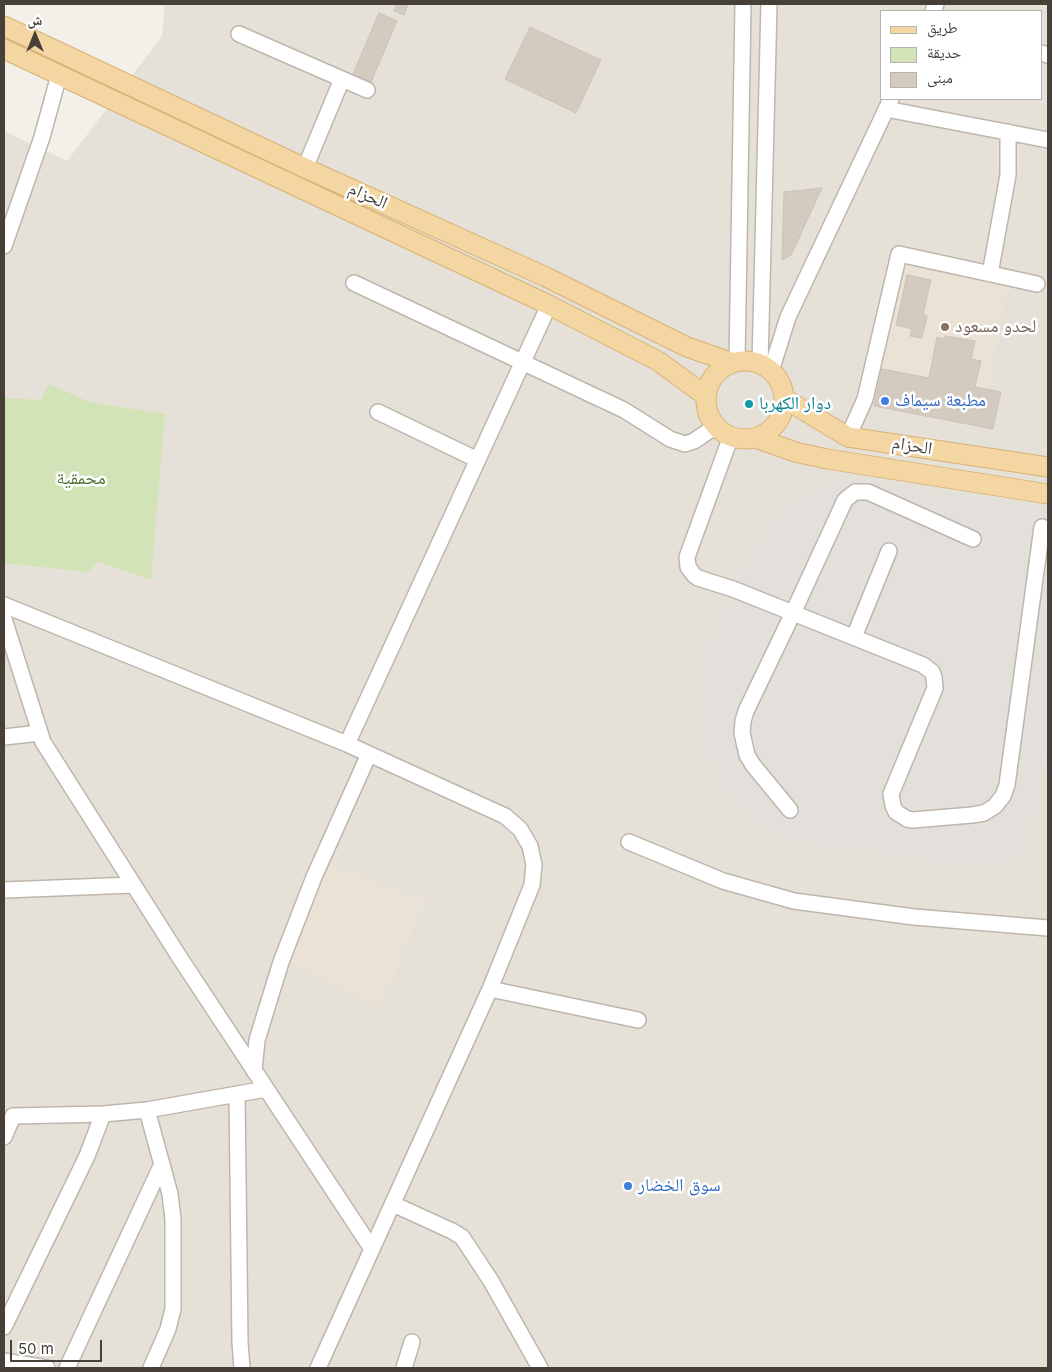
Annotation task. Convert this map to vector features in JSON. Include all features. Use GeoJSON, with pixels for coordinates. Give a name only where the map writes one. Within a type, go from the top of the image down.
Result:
{"type":"FeatureCollection","features":[{"type":"Feature","properties":{"kind":"main road","name":"الحزام"},"geometry":{"type":"LineString","coordinates":[[4,26],[305,168],[546,277],[687,347],[735,363]]}},
{"type":"Feature","properties":{"kind":"main road","name":"الحزام"},"geometry":{"type":"LineString","coordinates":[[4,49],[543,302],[658,361],[706,396]]}},
{"type":"Feature","properties":{"kind":"main road"},"geometry":{"type":"LineString","coordinates":[[543,302],[546,277]]}},
{"type":"Feature","properties":{"kind":"main road"},"geometry":{"type":"LineString","coordinates":[[756,438],[768,432],[777,423],[783,412],[785,400],[781,384],[765,367],[749,361],[735,363],[723,368],[715,376],[706,396],[709,412],[723,431],[739,439],[756,438],[796,452],[827,459],[1048,494]]}},
{"type":"Feature","properties":{"kind":"main road","name":"الحزام"},"geometry":{"type":"LineString","coordinates":[[785,400],[848,437],[1048,467]]}},
{"type":"Feature","properties":{"kind":"street"},"geometry":{"type":"LineString","coordinates":[[735,363],[743,4]]}},
{"type":"Feature","properties":{"kind":"street"},"geometry":{"type":"LineString","coordinates":[[765,367],[765,141],[769,4]]}},
{"type":"Feature","properties":{"kind":"street"},"geometry":{"type":"LineString","coordinates":[[239,34],[367,90]]}},
{"type":"Feature","properties":{"kind":"street"},"geometry":{"type":"LineString","coordinates":[[4,246],[42,136],[59,75]]}},
{"type":"Feature","properties":{"kind":"street"},"geometry":{"type":"LineString","coordinates":[[305,168],[342,79]]}},
{"type":"Feature","properties":{"kind":"street"},"geometry":{"type":"LineString","coordinates":[[765,367],[889,104],[1048,140]]}},
{"type":"Feature","properties":{"kind":"street"},"geometry":{"type":"LineString","coordinates":[[990,274],[1008,175],[1008,132]]}},
{"type":"Feature","properties":{"kind":"street"},"geometry":{"type":"LineString","coordinates":[[848,437],[865,399],[899,254],[1037,284]]}},
{"type":"Feature","properties":{"kind":"street"},"geometry":{"type":"LineString","coordinates":[[354,283],[624,410],[670,439],[685,444],[723,431]]}},
{"type":"Feature","properties":{"kind":"street"},"geometry":{"type":"LineString","coordinates":[[347,744],[523,362],[543,302]]}},
{"type":"Feature","properties":{"kind":"street"},"geometry":{"type":"LineString","coordinates":[[378,412],[478,460]]}},
{"type":"Feature","properties":{"kind":"street"},"geometry":{"type":"LineString","coordinates":[[723,431],[688,557],[688,567],[698,578],[794,613],[928,668],[934,677],[933,693],[891,794],[896,812],[907,819],[972,815],[984,812],[995,806],[1003,796],[1007,784],[1042,527]]}},
{"type":"Feature","properties":{"kind":"street"},"geometry":{"type":"LineString","coordinates":[[790,810],[753,764],[745,749],[742,733],[746,710],[794,613],[845,500],[855,492],[862,491],[874,494],[973,539]]}},
{"type":"Feature","properties":{"kind":"street"},"geometry":{"type":"LineString","coordinates":[[854,637],[889,551]]}},
{"type":"Feature","properties":{"kind":"street"},"geometry":{"type":"LineString","coordinates":[[4,605],[347,744],[505,816],[525,837],[533,856],[534,875],[532,885],[490,989],[318,1368]]}},
{"type":"Feature","properties":{"kind":"street"},"geometry":{"type":"LineString","coordinates":[[4,619],[43,742],[266,1090],[372,1249]]}},
{"type":"Feature","properties":{"kind":"street"},"geometry":{"type":"LineString","coordinates":[[4,737],[40,733]]}},
{"type":"Feature","properties":{"kind":"street"},"geometry":{"type":"LineString","coordinates":[[254,1071],[256,1040],[281,962],[314,877],[369,754]]}},
{"type":"Feature","properties":{"kind":"street"},"geometry":{"type":"LineString","coordinates":[[630,842],[723,881],[794,901],[914,917],[1048,928]]}},
{"type":"Feature","properties":{"kind":"street"},"geometry":{"type":"LineString","coordinates":[[4,890],[133,885]]}},
{"type":"Feature","properties":{"kind":"street"},"geometry":{"type":"LineString","coordinates":[[490,989],[638,1020]]}},
{"type":"Feature","properties":{"kind":"street"},"geometry":{"type":"LineString","coordinates":[[4,1137],[13,1116],[103,1114],[147,1110],[266,1090]]}},
{"type":"Feature","properties":{"kind":"street"},"geometry":{"type":"LineString","coordinates":[[237,1095],[240,1342],[242,1368]]}},
{"type":"Feature","properties":{"kind":"street"},"geometry":{"type":"LineString","coordinates":[[147,1110],[170,1194],[173,1220],[173,1309],[168,1329],[151,1368]]}},
{"type":"Feature","properties":{"kind":"street"},"geometry":{"type":"LineString","coordinates":[[4,1327],[87,1156],[103,1114]]}},
{"type":"Feature","properties":{"kind":"street"},"geometry":{"type":"LineString","coordinates":[[67,1368],[162,1164]]}},
{"type":"Feature","properties":{"kind":"street"},"geometry":{"type":"LineString","coordinates":[[394,1204],[452,1230],[462,1237],[491,1281],[540,1368]]}},
{"type":"Feature","properties":{"kind":"street"},"geometry":{"type":"LineString","coordinates":[[404,1368],[412,1342],[415,1368]]}},
{"type":"Feature","properties":{"kind":"street"},"geometry":{"type":"LineString","coordinates":[[4,1361],[47,1368]]}},
{"type":"Feature","properties":{"kind":"shaded area"},"geometry":{"type":"Polygon","coordinates":[[[165,4],[1048,4],[1048,1368],[4,1368],[4,131],[67,161],[162,36],[165,4]]]}},
{"type":"Feature","properties":{"kind":"shaded area","name":"لحدو مسعود"},"geometry":{"type":"Polygon","coordinates":[[[901,264],[1008,285],[988,389],[881,368],[901,264]]]}},
{"type":"Feature","properties":{"kind":"shaded area"},"geometry":{"type":"Polygon","coordinates":[[[851,480],[871,481],[1038,507],[1048,512],[1048,725],[1033,821],[1024,845],[1014,859],[997,868],[977,869],[798,841],[774,834],[751,819],[718,779],[701,732],[697,712],[696,688],[707,644],[756,543],[783,512],[800,497],[818,488],[851,480]]]}},
{"type":"Feature","properties":{"kind":"shaded area"},"geometry":{"type":"Polygon","coordinates":[[[329,864],[425,900],[381,1007],[289,964],[329,864]]]}},
{"type":"Feature","properties":{"kind":"green space","name":"محمقية"},"geometry":{"type":"Polygon","coordinates":[[[49,384],[90,402],[165,414],[151,580],[98,562],[88,572],[4,563],[4,398],[41,400],[49,384]]]}},
{"type":"Feature","properties":{"kind":"building"},"geometry":{"type":"Polygon","coordinates":[[[397,4],[408,4],[404,15],[394,11],[397,4]]]}},
{"type":"Feature","properties":{"kind":"building"},"geometry":{"type":"Polygon","coordinates":[[[379,13],[397,21],[371,82],[353,74],[379,13]]]}},
{"type":"Feature","properties":{"kind":"building"},"geometry":{"type":"Polygon","coordinates":[[[530,27],[601,60],[576,113],[505,79],[530,27]]]}},
{"type":"Feature","properties":{"kind":"building"},"geometry":{"type":"Polygon","coordinates":[[[822,188],[791,255],[782,260],[784,192],[822,188]]]}},
{"type":"Feature","properties":{"kind":"building"},"geometry":{"type":"Polygon","coordinates":[[[907,275],[931,280],[923,315],[927,316],[922,338],[910,336],[912,329],[896,325],[907,275]]]}},
{"type":"Feature","properties":{"kind":"building"},"geometry":{"type":"Polygon","coordinates":[[[945,336],[975,341],[971,359],[981,361],[975,387],[1001,392],[993,429],[874,406],[882,369],[929,378],[937,337],[944,339],[945,336]]]}},
{"type":"Feature","properties":{"kind":"place","name":"لحدو مسعود"},"geometry":{"type":"Point","coordinates":[945,327]}},
{"type":"Feature","properties":{"kind":"place","name":"مطبعة سيماف"},"geometry":{"type":"Point","coordinates":[885,401]}},
{"type":"Feature","properties":{"kind":"place","name":"دوار الكهربا"},"geometry":{"type":"Point","coordinates":[749,404]}},
{"type":"Feature","properties":{"kind":"place","name":"سوق الخضار"},"geometry":{"type":"Point","coordinates":[628,1186]}}]}
